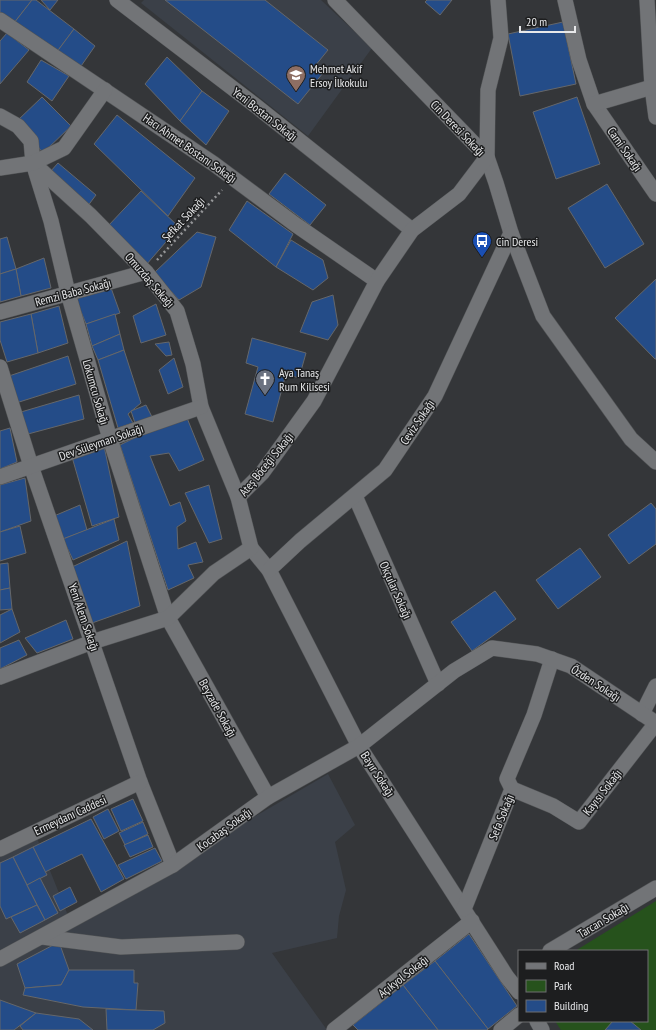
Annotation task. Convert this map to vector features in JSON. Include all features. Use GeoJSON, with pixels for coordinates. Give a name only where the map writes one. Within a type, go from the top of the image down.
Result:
{"type":"FeatureCollection","features":[{"type":"Feature","properties":{"kind":"street","name":"Yeni Bostan Sokağı"},"geometry":{"type":"LineString","coordinates":[[117,0],[256,106],[412,230]]}},
{"type":"Feature","properties":{"kind":"street","name":"Cin Deresi Sokağı"},"geometry":{"type":"LineString","coordinates":[[335,0],[487,157],[511,233],[543,316],[631,438],[656,462]]}},
{"type":"Feature","properties":{"kind":"street"},"geometry":{"type":"LineString","coordinates":[[487,157],[488,90],[501,38],[498,0]]}},
{"type":"Feature","properties":{"kind":"street","name":"Cami Sokağı"},"geometry":{"type":"LineString","coordinates":[[565,0],[579,60],[594,104],[656,194]]}},
{"type":"Feature","properties":{"kind":"street"},"geometry":{"type":"LineString","coordinates":[[647,0],[652,87],[656,117]]}},
{"type":"Feature","properties":{"kind":"street","name":"Hacı Ahmet Bostanı Sokağı"},"geometry":{"type":"LineString","coordinates":[[0,20],[233,178],[377,281]]}},
{"type":"Feature","properties":{"kind":"street"},"geometry":{"type":"LineString","coordinates":[[594,104],[652,87]]}},
{"type":"Feature","properties":{"kind":"street"},"geometry":{"type":"LineString","coordinates":[[0,168],[33,163],[64,148],[105,90]]}},
{"type":"Feature","properties":{"kind":"street","name":"Lokumcu Sokağı"},"geometry":{"type":"LineString","coordinates":[[0,116],[18,126],[31,141],[33,163],[51,221],[68,293],[110,439],[168,618]]}},
{"type":"Feature","properties":{"kind":"street","name":"Ateş Böceği Sokağı"},"geometry":{"type":"LineString","coordinates":[[251,548],[238,497],[262,473],[314,401],[377,281],[412,230],[459,194],[487,157]]}},
{"type":"Feature","properties":{"kind":"street","name":"Omuzdaş Sokağı"},"geometry":{"type":"LineString","coordinates":[[33,163],[90,216],[146,272],[178,311],[192,364],[201,407],[238,497]]}},
{"type":"Feature","properties":{"kind":"street","name":"Ceviz Sokağı"},"geometry":{"type":"LineString","coordinates":[[269,570],[300,541],[385,470],[435,396],[511,233]]}},
{"type":"Feature","properties":{"kind":"street","name":"Remzi Baba Sokağı"},"geometry":{"type":"LineString","coordinates":[[0,312],[146,272]]}},
{"type":"Feature","properties":{"kind":"street","name":"Yeni Alem Sokağı"},"geometry":{"type":"LineString","coordinates":[[0,367],[31,466],[140,782],[173,865]]}},
{"type":"Feature","properties":{"kind":"street","name":"Dev Süleyman Sokağı"},"geometry":{"type":"LineString","coordinates":[[0,477],[201,407]]}},
{"type":"Feature","properties":{"kind":"street","name":"Okçular Sokağı"},"geometry":{"type":"LineString","coordinates":[[355,496],[438,684]]}},
{"type":"Feature","properties":{"kind":"street"},"geometry":{"type":"LineString","coordinates":[[0,677],[92,642],[168,618],[214,573],[251,548]]}},
{"type":"Feature","properties":{"kind":"street","name":"Bayır Sokağı"},"geometry":{"type":"LineString","coordinates":[[251,548],[269,570],[359,746],[468,915],[513,973],[518,989]]}},
{"type":"Feature","properties":{"kind":"street","name":"Beyzade Sokağı"},"geometry":{"type":"LineString","coordinates":[[168,618],[268,797]]}},
{"type":"Feature","properties":{"kind":"street","name":"Özden Sokağı"},"geometry":{"type":"LineString","coordinates":[[438,684],[492,648],[537,654],[571,666],[656,723]]}},
{"type":"Feature","properties":{"kind":"street","name":"Sefa Sokağı"},"geometry":{"type":"LineString","coordinates":[[468,915],[512,789],[506,779],[534,715],[552,659]]}},
{"type":"Feature","properties":{"kind":"street","name":"Kocabaş Sokağı"},"geometry":{"type":"LineString","coordinates":[[0,958],[42,937],[173,865],[268,797],[359,746],[438,684]]}},
{"type":"Feature","properties":{"kind":"street"},"geometry":{"type":"LineString","coordinates":[[642,714],[656,686]]}},
{"type":"Feature","properties":{"kind":"street","name":"Kayısı Sokağı"},"geometry":{"type":"LineString","coordinates":[[512,789],[553,806],[579,822],[656,723]]}},
{"type":"Feature","properties":{"kind":"street","name":"Ermeydanı Caddesi"},"geometry":{"type":"LineString","coordinates":[[0,849],[140,782]]}},
{"type":"Feature","properties":{"kind":"street","name":"Tarcan Sokağı"},"geometry":{"type":"LineString","coordinates":[[552,950],[656,888]]}},
{"type":"Feature","properties":{"kind":"street","name":"Açıkyol Sokağı"},"geometry":{"type":"LineString","coordinates":[[334,1030],[468,915]]}},
{"type":"Feature","properties":{"kind":"street"},"geometry":{"type":"LineString","coordinates":[[42,937],[121,947],[237,942]]}},
{"type":"Feature","properties":{"kind":"street"},"geometry":{"type":"LineString","coordinates":[[501,1030],[518,1016]]}},
{"type":"Feature","properties":{"kind":"path","name":"Şefkat Sokağı"},"geometry":{"type":"LineString","coordinates":[[146,272],[233,178]]}},
{"type":"Feature","properties":{"kind":"shaded area","name":"Mehmet Akif Ersoy İlkokulu"},"geometry":{"type":"Polygon","coordinates":[[[144,0],[321,0],[372,48],[308,136],[141,3],[144,0]]]}},
{"type":"Feature","properties":{"kind":"shaded area"},"geometry":{"type":"Polygon","coordinates":[[[328,774],[355,825],[335,842],[346,890],[339,916],[337,938],[272,953],[327,1030],[0,1030],[0,849],[35,833],[71,923],[328,774]]]}},
{"type":"Feature","properties":{"kind":"green space"},"geometry":{"type":"Polygon","coordinates":[[[656,901],[656,1030],[561,1030],[556,1022],[648,1022],[648,950],[577,950],[656,901]]]}},
{"type":"Feature","properties":{"kind":"building"},"geometry":{"type":"Polygon","coordinates":[[[0,0],[32,0],[14,23],[0,17],[0,0]]]}},
{"type":"Feature","properties":{"kind":"building"},"geometry":{"type":"Polygon","coordinates":[[[32,0],[36,0],[74,29],[56,53],[14,23],[32,0]]]}},
{"type":"Feature","properties":{"kind":"building"},"geometry":{"type":"Polygon","coordinates":[[[41,0],[58,0],[50,10],[41,0]]]}},
{"type":"Feature","properties":{"kind":"building"},"geometry":{"type":"Polygon","coordinates":[[[165,0],[265,0],[328,50],[315,66],[323,73],[298,104],[165,0]]]}},
{"type":"Feature","properties":{"kind":"building"},"geometry":{"type":"Polygon","coordinates":[[[427,0],[452,0],[440,15],[425,2],[427,0]]]}},
{"type":"Feature","properties":{"kind":"building"},"geometry":{"type":"Polygon","coordinates":[[[563,22],[576,84],[520,96],[508,34],[563,22]]]}},
{"type":"Feature","properties":{"kind":"building"},"geometry":{"type":"Polygon","coordinates":[[[74,29],[95,46],[79,69],[56,53],[74,29]]]}},
{"type":"Feature","properties":{"kind":"building"},"geometry":{"type":"Polygon","coordinates":[[[7,33],[29,50],[0,84],[0,41],[7,33]]]}},
{"type":"Feature","properties":{"kind":"building"},"geometry":{"type":"Polygon","coordinates":[[[167,57],[202,91],[180,121],[145,84],[167,57]]]}},
{"type":"Feature","properties":{"kind":"building"},"geometry":{"type":"Polygon","coordinates":[[[41,60],[69,76],[52,101],[27,82],[41,60]]]}},
{"type":"Feature","properties":{"kind":"building"},"geometry":{"type":"Polygon","coordinates":[[[202,91],[229,111],[206,145],[180,121],[202,91]]]}},
{"type":"Feature","properties":{"kind":"building"},"geometry":{"type":"Polygon","coordinates":[[[42,97],[71,126],[43,153],[17,121],[42,97]]]}},
{"type":"Feature","properties":{"kind":"building"},"geometry":{"type":"Polygon","coordinates":[[[577,97],[600,164],[556,179],[533,112],[577,97]]]}},
{"type":"Feature","properties":{"kind":"building"},"geometry":{"type":"Polygon","coordinates":[[[117,115],[195,178],[168,216],[94,144],[117,115]]]}},
{"type":"Feature","properties":{"kind":"building"},"geometry":{"type":"Polygon","coordinates":[[[58,163],[96,195],[87,207],[50,172],[58,163]]]}},
{"type":"Feature","properties":{"kind":"building"},"geometry":{"type":"Polygon","coordinates":[[[285,173],[326,205],[310,225],[269,194],[285,173]]]}},
{"type":"Feature","properties":{"kind":"building"},"geometry":{"type":"Polygon","coordinates":[[[607,184],[644,244],[605,268],[568,208],[607,184]]]}},
{"type":"Feature","properties":{"kind":"building"},"geometry":{"type":"Polygon","coordinates":[[[141,191],[179,227],[146,265],[108,226],[141,191]]]}},
{"type":"Feature","properties":{"kind":"building"},"geometry":{"type":"Polygon","coordinates":[[[247,201],[293,234],[276,267],[229,230],[247,201]]]}},
{"type":"Feature","properties":{"kind":"building"},"geometry":{"type":"Polygon","coordinates":[[[197,232],[216,237],[201,287],[179,300],[154,273],[197,232]]]}},
{"type":"Feature","properties":{"kind":"building"},"geometry":{"type":"Polygon","coordinates":[[[7,237],[16,269],[0,274],[0,239],[7,237]]]}},
{"type":"Feature","properties":{"kind":"building"},"geometry":{"type":"Polygon","coordinates":[[[291,240],[323,260],[328,278],[313,290],[276,267],[291,240]]]}},
{"type":"Feature","properties":{"kind":"building"},"geometry":{"type":"Polygon","coordinates":[[[44,258],[51,288],[21,296],[16,269],[44,258]]]}},
{"type":"Feature","properties":{"kind":"building"},"geometry":{"type":"Polygon","coordinates":[[[16,269],[21,296],[0,302],[0,274],[16,269]]]}},
{"type":"Feature","properties":{"kind":"building"},"geometry":{"type":"Polygon","coordinates":[[[656,279],[656,359],[655,359],[615,318],[656,279]]]}},
{"type":"Feature","properties":{"kind":"building"},"geometry":{"type":"Polygon","coordinates":[[[110,285],[120,313],[86,324],[75,297],[110,285]]]}},
{"type":"Feature","properties":{"kind":"building"},"geometry":{"type":"Polygon","coordinates":[[[333,295],[338,325],[328,340],[300,332],[312,302],[333,295]]]}},
{"type":"Feature","properties":{"kind":"building"},"geometry":{"type":"Polygon","coordinates":[[[156,304],[166,335],[141,343],[133,316],[156,304]]]}},
{"type":"Feature","properties":{"kind":"building"},"geometry":{"type":"Polygon","coordinates":[[[59,306],[68,343],[38,353],[31,314],[59,306]]]}},
{"type":"Feature","properties":{"kind":"building"},"geometry":{"type":"Polygon","coordinates":[[[31,314],[38,353],[7,362],[0,340],[0,322],[31,314]]]}},
{"type":"Feature","properties":{"kind":"building"},"geometry":{"type":"Polygon","coordinates":[[[115,314],[120,334],[92,346],[86,324],[115,314]]]}},
{"type":"Feature","properties":{"kind":"building"},"geometry":{"type":"Polygon","coordinates":[[[120,334],[124,350],[98,360],[92,346],[120,334]]]}},
{"type":"Feature","properties":{"kind":"building","name":"Aya Tanaş Rum Kilisesi"},"geometry":{"type":"Polygon","coordinates":[[[252,338],[306,353],[299,378],[286,374],[273,422],[245,414],[258,367],[246,363],[252,338]]]}},
{"type":"Feature","properties":{"kind":"building"},"geometry":{"type":"Polygon","coordinates":[[[169,342],[172,355],[166,356],[155,344],[169,342]]]}},
{"type":"Feature","properties":{"kind":"building"},"geometry":{"type":"Polygon","coordinates":[[[124,350],[141,403],[128,414],[133,423],[118,428],[98,360],[124,350]]]}},
{"type":"Feature","properties":{"kind":"building"},"geometry":{"type":"Polygon","coordinates":[[[68,356],[76,384],[16,403],[9,376],[68,356]]]}},
{"type":"Feature","properties":{"kind":"building"},"geometry":{"type":"Polygon","coordinates":[[[174,358],[183,387],[168,394],[159,370],[174,358]]]}},
{"type":"Feature","properties":{"kind":"building"},"geometry":{"type":"Polygon","coordinates":[[[79,395],[84,419],[28,434],[21,412],[79,395]]]}},
{"type":"Feature","properties":{"kind":"building"},"geometry":{"type":"Polygon","coordinates":[[[146,405],[153,419],[136,426],[131,411],[146,405]]]}},
{"type":"Feature","properties":{"kind":"building"},"geometry":{"type":"Polygon","coordinates":[[[185,413],[204,460],[179,471],[169,453],[150,456],[170,506],[180,502],[186,521],[177,527],[178,549],[196,542],[203,562],[188,565],[194,578],[168,590],[120,445],[185,413]]]}},
{"type":"Feature","properties":{"kind":"building"},"geometry":{"type":"Polygon","coordinates":[[[10,428],[17,462],[0,469],[0,431],[10,428]]]}},
{"type":"Feature","properties":{"kind":"building"},"geometry":{"type":"Polygon","coordinates":[[[104,446],[119,517],[92,526],[72,457],[104,446]]]}},
{"type":"Feature","properties":{"kind":"building"},"geometry":{"type":"Polygon","coordinates":[[[25,478],[31,521],[0,532],[0,485],[25,478]]]}},
{"type":"Feature","properties":{"kind":"building"},"geometry":{"type":"Polygon","coordinates":[[[209,485],[222,539],[209,543],[185,493],[209,485]]]}},
{"type":"Feature","properties":{"kind":"building"},"geometry":{"type":"Polygon","coordinates":[[[651,503],[656,509],[656,544],[629,564],[608,535],[651,503]]]}},
{"type":"Feature","properties":{"kind":"building"},"geometry":{"type":"Polygon","coordinates":[[[80,505],[87,530],[63,539],[54,516],[80,505]]]}},
{"type":"Feature","properties":{"kind":"building"},"geometry":{"type":"Polygon","coordinates":[[[114,519],[119,540],[73,560],[63,539],[114,519]]]}},
{"type":"Feature","properties":{"kind":"building"},"geometry":{"type":"Polygon","coordinates":[[[20,526],[26,553],[0,561],[0,532],[20,526]]]}},
{"type":"Feature","properties":{"kind":"building"},"geometry":{"type":"Polygon","coordinates":[[[127,541],[140,606],[92,623],[72,567],[127,541]]]}},
{"type":"Feature","properties":{"kind":"building"},"geometry":{"type":"Polygon","coordinates":[[[580,548],[601,577],[558,609],[536,580],[580,548]]]}},
{"type":"Feature","properties":{"kind":"building"},"geometry":{"type":"Polygon","coordinates":[[[8,563],[10,588],[0,590],[0,564],[8,563]]]}},
{"type":"Feature","properties":{"kind":"building"},"geometry":{"type":"Polygon","coordinates":[[[10,588],[12,609],[0,610],[0,590],[10,588]]]}},
{"type":"Feature","properties":{"kind":"building"},"geometry":{"type":"Polygon","coordinates":[[[495,591],[516,619],[472,651],[451,622],[495,591]]]}},
{"type":"Feature","properties":{"kind":"building"},"geometry":{"type":"Polygon","coordinates":[[[12,609],[20,632],[0,643],[0,615],[12,609]]]}},
{"type":"Feature","properties":{"kind":"building"},"geometry":{"type":"Polygon","coordinates":[[[66,620],[73,639],[37,653],[25,638],[66,620]]]}},
{"type":"Feature","properties":{"kind":"building"},"geometry":{"type":"Polygon","coordinates":[[[19,640],[27,655],[0,669],[0,648],[19,640]]]}},
{"type":"Feature","properties":{"kind":"building"},"geometry":{"type":"Polygon","coordinates":[[[133,799],[143,821],[121,831],[111,809],[133,799]]]}},
{"type":"Feature","properties":{"kind":"building"},"geometry":{"type":"Polygon","coordinates":[[[108,809],[119,831],[104,839],[93,817],[108,809]]]}},
{"type":"Feature","properties":{"kind":"building"},"geometry":{"type":"Polygon","coordinates":[[[91,819],[124,879],[101,892],[82,854],[45,872],[33,847],[91,819]]]}},
{"type":"Feature","properties":{"kind":"building"},"geometry":{"type":"Polygon","coordinates":[[[143,822],[148,834],[125,845],[119,833],[143,822]]]}},
{"type":"Feature","properties":{"kind":"building"},"geometry":{"type":"Polygon","coordinates":[[[148,835],[153,847],[130,857],[124,845],[148,835]]]}},
{"type":"Feature","properties":{"kind":"building"},"geometry":{"type":"Polygon","coordinates":[[[33,847],[47,875],[27,885],[13,857],[33,847]]]}},
{"type":"Feature","properties":{"kind":"building"},"geometry":{"type":"Polygon","coordinates":[[[155,848],[162,861],[126,879],[118,865],[155,848]]]}},
{"type":"Feature","properties":{"kind":"building"},"geometry":{"type":"Polygon","coordinates":[[[13,857],[37,905],[6,919],[0,906],[0,863],[13,857]]]}},
{"type":"Feature","properties":{"kind":"building"},"geometry":{"type":"Polygon","coordinates":[[[40,878],[58,913],[45,920],[27,885],[40,878]]]}},
{"type":"Feature","properties":{"kind":"building"},"geometry":{"type":"Polygon","coordinates":[[[70,887],[77,902],[60,911],[53,896],[70,887]]]}},
{"type":"Feature","properties":{"kind":"building"},"geometry":{"type":"Polygon","coordinates":[[[37,905],[45,920],[20,933],[11,917],[37,905]]]}},
{"type":"Feature","properties":{"kind":"building"},"geometry":{"type":"Polygon","coordinates":[[[469,934],[517,1006],[488,1029],[435,961],[469,934]]]}},
{"type":"Feature","properties":{"kind":"building"},"geometry":{"type":"Polygon","coordinates":[[[59,942],[69,970],[61,985],[25,988],[17,964],[59,942]]]}},
{"type":"Feature","properties":{"kind":"building"},"geometry":{"type":"Polygon","coordinates":[[[435,961],[488,1029],[487,1030],[438,1030],[403,985],[435,961]]]}},
{"type":"Feature","properties":{"kind":"building"},"geometry":{"type":"Polygon","coordinates":[[[69,970],[134,970],[134,983],[138,983],[136,1010],[83,1007],[23,995],[25,988],[61,985],[69,970]]]}},
{"type":"Feature","properties":{"kind":"building"},"geometry":{"type":"Polygon","coordinates":[[[403,985],[438,1030],[358,1030],[353,1025],[403,985]]]}},
{"type":"Feature","properties":{"kind":"building"},"geometry":{"type":"Polygon","coordinates":[[[0,1000],[36,1013],[14,1030],[0,1030],[0,1000]]]}},
{"type":"Feature","properties":{"kind":"building"},"geometry":{"type":"Polygon","coordinates":[[[106,1009],[164,1011],[165,1023],[153,1030],[107,1030],[106,1009]]]}},
{"type":"Feature","properties":{"kind":"building"},"geometry":{"type":"Polygon","coordinates":[[[36,1013],[79,1019],[93,1030],[23,1030],[20,1026],[36,1013]]]}},
{"type":"Feature","properties":{"kind":"building"},"geometry":{"type":"Polygon","coordinates":[[[612,1022],[631,1022],[641,1030],[605,1030],[612,1022]]]}},
{"type":"Feature","properties":{"kind":"place","name":"Mehmet Akif Ersoy İlkokulu"},"geometry":{"type":"Point","coordinates":[296,92]}},
{"type":"Feature","properties":{"kind":"place","name":"Cin Deresi"},"geometry":{"type":"Point","coordinates":[482,258]}},
{"type":"Feature","properties":{"kind":"place","name":"Aya Tanaş Rum Kilisesi"},"geometry":{"type":"Point","coordinates":[265,396]}}]}
